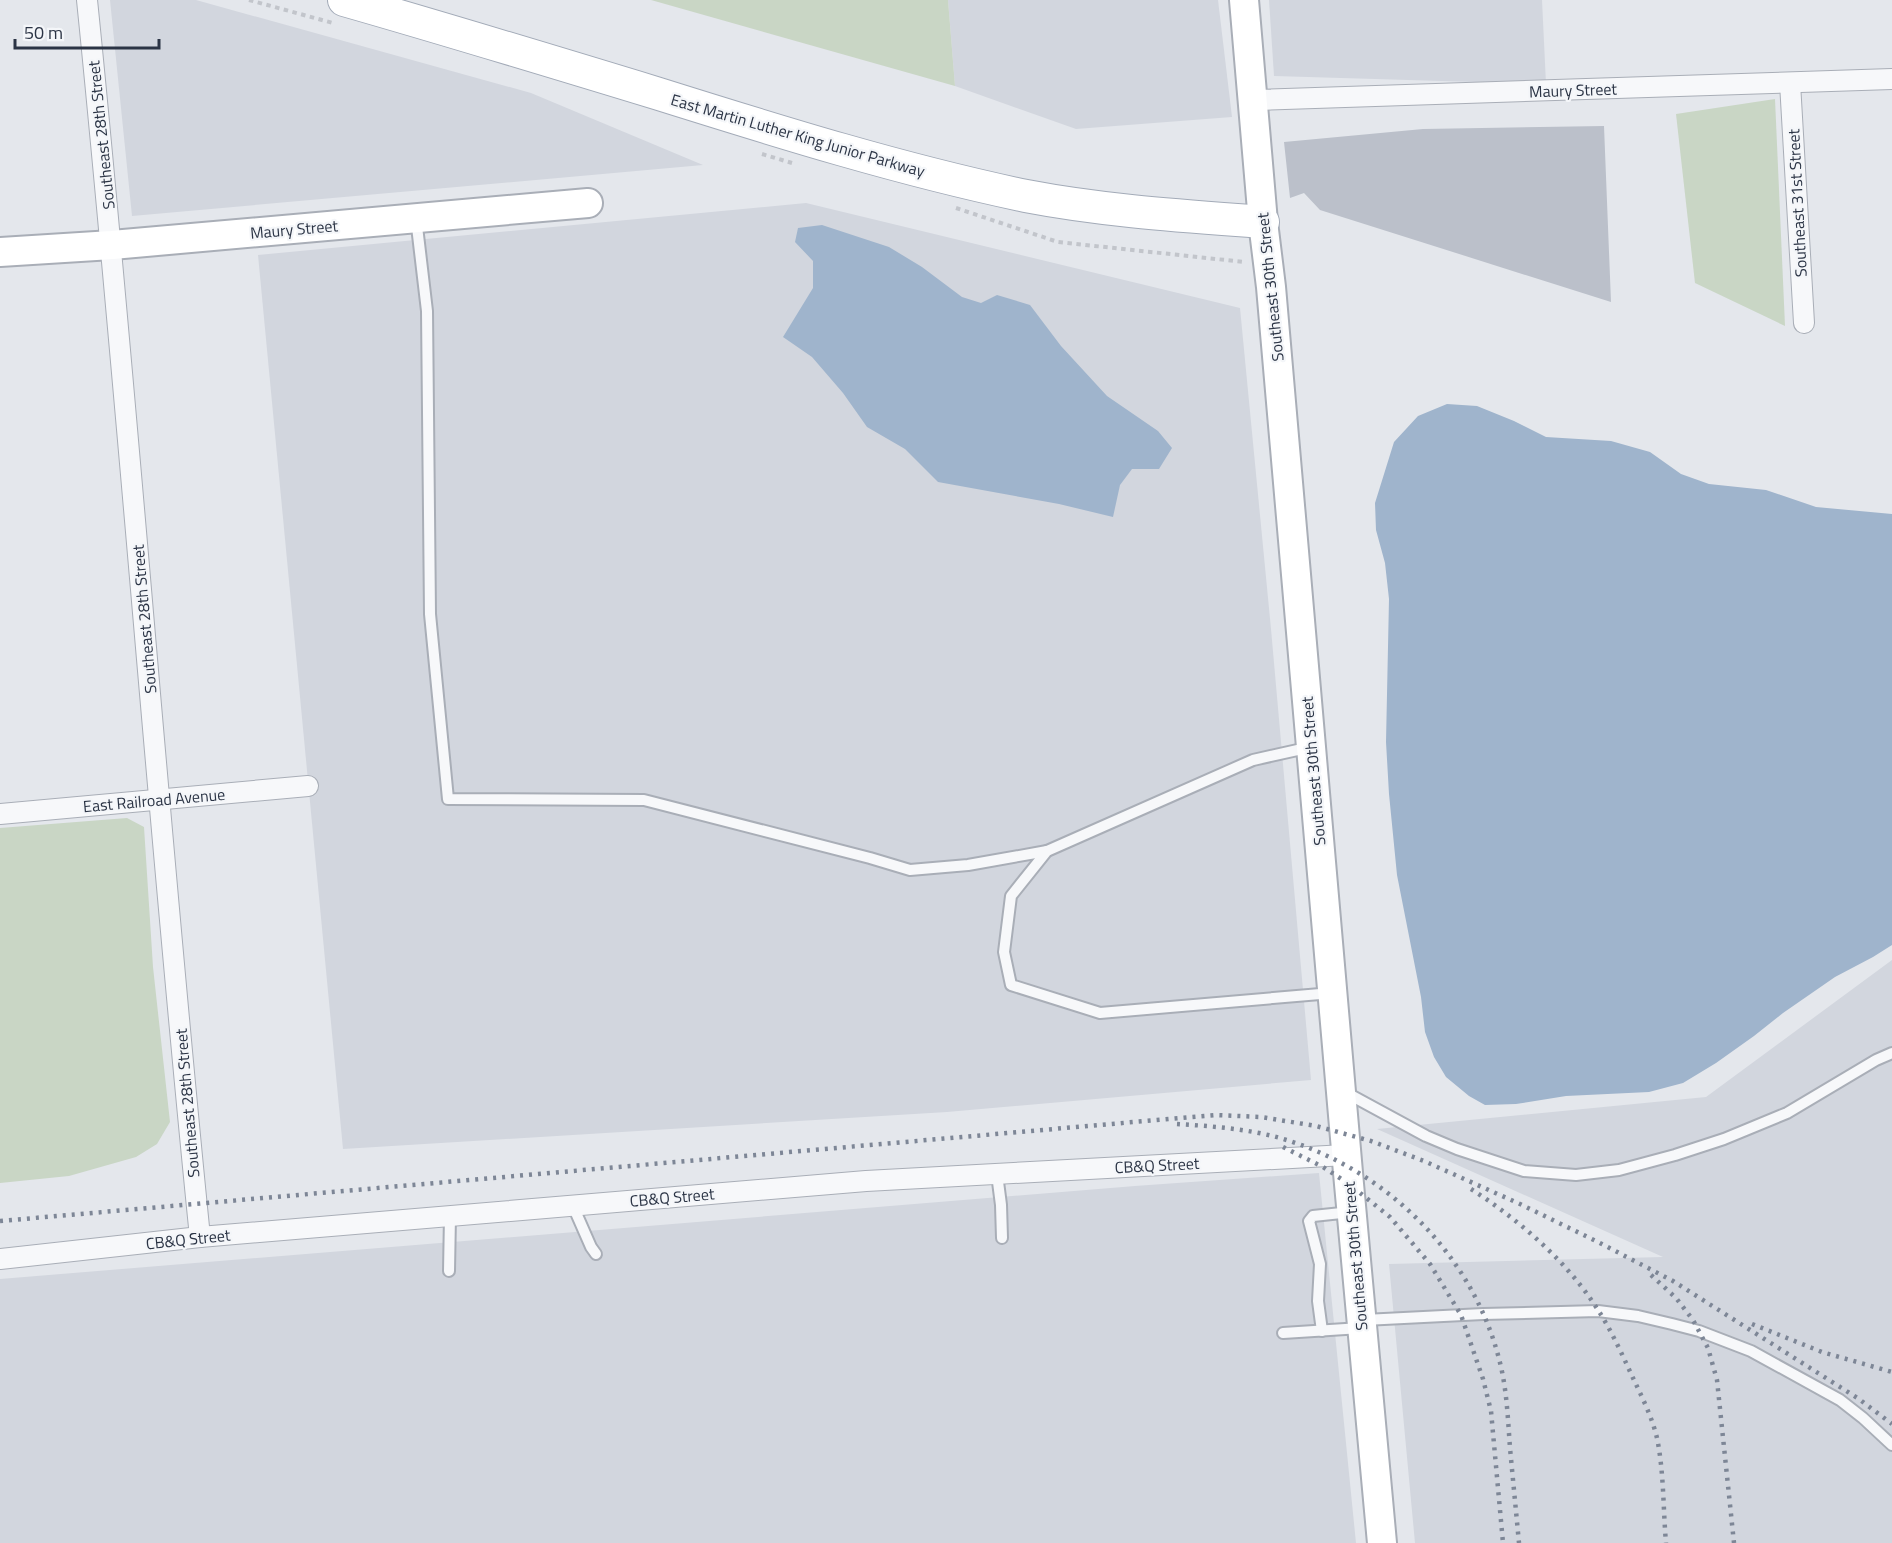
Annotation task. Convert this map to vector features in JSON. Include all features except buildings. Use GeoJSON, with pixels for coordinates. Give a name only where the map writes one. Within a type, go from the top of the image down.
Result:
{"type":"FeatureCollection","features":[{"type":"Feature","properties":{"kind":"main road","name":"East Martin Luther King Junior Parkway"},"geometry":{"type":"LineString","coordinates":[[344,0],[508,47],[787,134],[929,174],[1029,196],[1094,206],[1137,212],[1263,222]]}},
{"type":"Feature","properties":{"kind":"main road","name":"Southeast 30th Street"},"geometry":{"type":"LineString","coordinates":[[1244,0],[1382,1543]]}},
{"type":"Feature","properties":{"kind":"main road","name":"Maury Street"},"geometry":{"type":"LineString","coordinates":[[0,252],[112,245],[588,203]]}},
{"type":"Feature","properties":{"kind":"street","name":"Southeast 28th Street"},"geometry":{"type":"LineString","coordinates":[[87,0],[112,245],[159,800],[200,1237]]}},
{"type":"Feature","properties":{"kind":"street","name":"Maury Street"},"geometry":{"type":"LineString","coordinates":[[1254,100],[1892,79]]}},
{"type":"Feature","properties":{"kind":"street","name":"Southeast 31st Street"},"geometry":{"type":"LineString","coordinates":[[1790,83],[1804,323]]}},
{"type":"Feature","properties":{"kind":"street","name":"East Railroad Avenue"},"geometry":{"type":"LineString","coordinates":[[0,814],[308,786]]}},
{"type":"Feature","properties":{"kind":"street","name":"CB&Q Street"},"geometry":{"type":"LineString","coordinates":[[0,1259],[200,1237],[866,1181],[1346,1155]]}},
{"type":"Feature","properties":{"kind":"lane"},"geometry":{"type":"LineString","coordinates":[[416,218],[427,311],[430,614],[448,799],[644,800],[910,870],[968,865],[1047,851],[1253,760],[1311,747]]}},
{"type":"Feature","properties":{"kind":"lane"},"geometry":{"type":"LineString","coordinates":[[1047,851],[1011,896],[1004,952],[1011,985],[1100,1013],[1332,993]]}},
{"type":"Feature","properties":{"kind":"lane"},"geometry":{"type":"LineString","coordinates":[[1340,1089],[1426,1136],[1458,1149],[1524,1171],[1576,1175],[1619,1170],[1724,1139],[1787,1113],[1876,1060],[1892,1053]]}},
{"type":"Feature","properties":{"kind":"lane"},"geometry":{"type":"LineString","coordinates":[[997,1174],[1002,1238]]}},
{"type":"Feature","properties":{"kind":"lane"},"geometry":{"type":"LineString","coordinates":[[573,1206],[596,1254]]}},
{"type":"Feature","properties":{"kind":"lane"},"geometry":{"type":"LineString","coordinates":[[1322,1330],[1318,1301],[1320,1264],[1310,1221],[1313,1216],[1352,1212]]}},
{"type":"Feature","properties":{"kind":"lane"},"geometry":{"type":"LineString","coordinates":[[448,1271],[450,1216]]}},
{"type":"Feature","properties":{"kind":"lane"},"geometry":{"type":"LineString","coordinates":[[1283,1333],[1483,1314],[1598,1311],[1638,1316],[1699,1331],[1761,1356],[1840,1400],[1892,1445]]}},
{"type":"Feature","properties":{"kind":"shaded area"},"geometry":{"type":"Polygon","coordinates":[[[110,0],[196,0],[531,93],[703,165],[132,216],[110,0]]]}},
{"type":"Feature","properties":{"kind":"shaded area"},"geometry":{"type":"Polygon","coordinates":[[[948,0],[1218,0],[1232,117],[1076,129],[955,86],[948,0]]]}},
{"type":"Feature","properties":{"kind":"shaded area"},"geometry":{"type":"Polygon","coordinates":[[[1269,0],[1542,0],[1546,84],[1274,76],[1269,0]]]}},
{"type":"Feature","properties":{"kind":"shaded area"},"geometry":{"type":"Polygon","coordinates":[[[806,203],[1240,308],[1311,1080],[947,1112],[343,1149],[258,255],[806,203]]]}},
{"type":"Feature","properties":{"kind":"shaded area"},"geometry":{"type":"Polygon","coordinates":[[[1892,960],[1892,1543],[1415,1543],[1389,1264],[1663,1257],[1377,1129],[1706,1097],[1892,960]]]}},
{"type":"Feature","properties":{"kind":"shaded area"},"geometry":{"type":"Polygon","coordinates":[[[1319,1173],[1356,1543],[0,1543],[0,1279],[1319,1173]]]}},
{"type":"Feature","properties":{"kind":"green space"},"geometry":{"type":"Polygon","coordinates":[[[651,0],[948,0],[955,86],[651,0]]]}},
{"type":"Feature","properties":{"kind":"green space"},"geometry":{"type":"Polygon","coordinates":[[[1775,99],[1785,326],[1695,283],[1676,114],[1775,99]]]}},
{"type":"Feature","properties":{"kind":"green space"},"geometry":{"type":"Polygon","coordinates":[[[127,818],[144,827],[153,967],[170,1122],[157,1144],[136,1157],[69,1176],[0,1183],[0,828],[127,818]]]}},
{"type":"Feature","properties":{"kind":"water"},"geometry":{"type":"Polygon","coordinates":[[[822,225],[889,247],[922,267],[962,297],[981,303],[997,295],[1030,305],[1061,346],[1107,396],[1158,431],[1172,448],[1159,469],[1132,469],[1120,485],[1113,517],[1059,504],[938,482],[905,449],[867,427],[843,393],[812,357],[783,337],[813,288],[813,261],[795,242],[798,228],[822,225]]]}},
{"type":"Feature","properties":{"kind":"water"},"geometry":{"type":"Polygon","coordinates":[[[1447,404],[1477,406],[1546,437],[1611,441],[1650,452],[1681,474],[1709,484],[1766,490],[1816,507],[1892,514],[1892,945],[1835,977],[1716,1063],[1683,1083],[1649,1092],[1566,1096],[1516,1104],[1485,1105],[1469,1096],[1446,1077],[1434,1057],[1425,1032],[1421,997],[1397,875],[1389,794],[1386,742],[1389,599],[1385,563],[1376,530],[1375,503],[1394,442],[1418,416],[1447,404]]]}},
{"type":"Feature","properties":{"kind":"railway"},"geometry":{"type":"LineString","coordinates":[[0,1221],[1191,1117],[1216,1115],[1261,1117],[1316,1126],[1371,1141],[1424,1161],[1520,1204],[1673,1281],[1859,1399],[1892,1424]]}},
{"type":"Feature","properties":{"kind":"railway"},"geometry":{"type":"LineString","coordinates":[[1177,1124],[1255,1132],[1319,1152],[1356,1171],[1390,1195],[1421,1223],[1448,1254],[1471,1289],[1489,1327],[1501,1367],[1505,1387],[1519,1543]]}},
{"type":"Feature","properties":{"kind":"railway"},"geometry":{"type":"LineString","coordinates":[[1283,1147],[1323,1167],[1349,1184],[1390,1217],[1430,1264],[1461,1315],[1483,1379],[1491,1411],[1503,1543]]}},
{"type":"Feature","properties":{"kind":"railway"},"geometry":{"type":"LineString","coordinates":[[1471,1189],[1521,1225],[1553,1254],[1580,1285],[1609,1329],[1646,1407],[1657,1438],[1666,1543]]}},
{"type":"Feature","properties":{"kind":"railway"},"geometry":{"type":"LineString","coordinates":[[1651,1275],[1676,1298],[1693,1320],[1708,1348],[1717,1380],[1734,1543]]}},
{"type":"Feature","properties":{"kind":"railway"},"geometry":{"type":"LineString","coordinates":[[1752,1324],[1822,1352],[1892,1372]]}}]}
